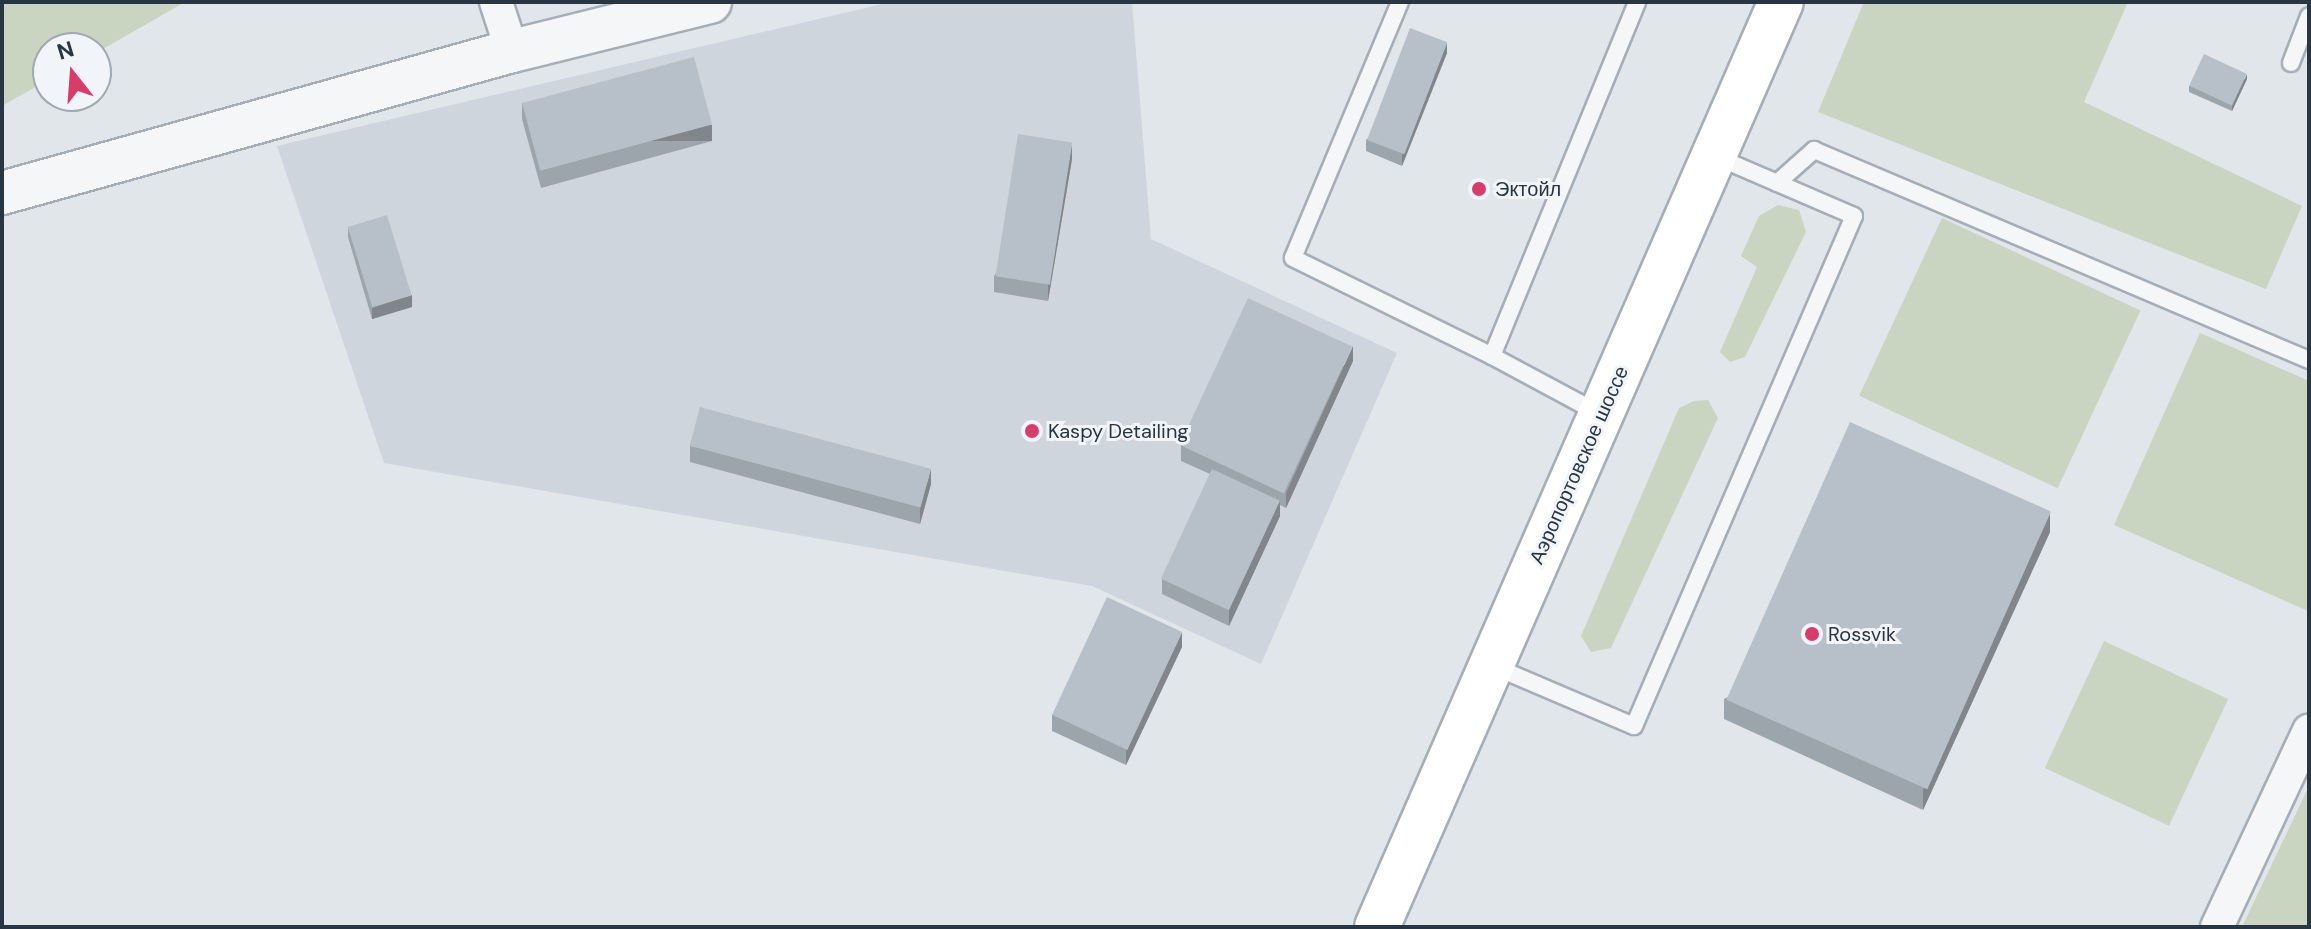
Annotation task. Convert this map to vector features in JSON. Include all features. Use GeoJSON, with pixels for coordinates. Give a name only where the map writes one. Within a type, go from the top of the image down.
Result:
{"type":"FeatureCollection","features":[{"type":"Feature","properties":{"kind":"main road","name":"Аэропортовское шоссе"},"geometry":{"type":"LineString","coordinates":[[1377,927],[1781,2]]}},
{"type":"Feature","properties":{"kind":"street"},"geometry":{"type":"LineString","coordinates":[[496,2],[512,51]]}},
{"type":"Feature","properties":{"kind":"street"},"geometry":{"type":"LineString","coordinates":[[2,193],[512,51],[710,2]]}},
{"type":"Feature","properties":{"kind":"street"},"geometry":{"type":"LineString","coordinates":[[2217,927],[2309,731]]}},
{"type":"Feature","properties":{"kind":"lane"},"geometry":{"type":"LineString","coordinates":[[1400,2],[1293,258],[1492,356],[1601,414]]}},
{"type":"Feature","properties":{"kind":"lane"},"geometry":{"type":"LineString","coordinates":[[1492,356],[1637,2]]}},
{"type":"Feature","properties":{"kind":"lane"},"geometry":{"type":"LineString","coordinates":[[2291,63],[2309,16]]}},
{"type":"Feature","properties":{"kind":"lane"},"geometry":{"type":"LineString","coordinates":[[1777,183],[1814,150],[2309,360]]}},
{"type":"Feature","properties":{"kind":"lane"},"geometry":{"type":"LineString","coordinates":[[1492,665],[1634,726],[1854,216],[1714,156]]}},
{"type":"Feature","properties":{"kind":"shaded area"},"geometry":{"type":"Polygon","coordinates":[[[891,2],[1132,2],[1151,239],[1397,353],[1261,664],[1092,586],[384,463],[277,146],[891,2]]]}},
{"type":"Feature","properties":{"kind":"green space"},"geometry":{"type":"Polygon","coordinates":[[[2,2],[185,2],[112,44],[112,32],[32,32],[32,89],[2,106],[2,2]]]}},
{"type":"Feature","properties":{"kind":"green space"},"geometry":{"type":"Polygon","coordinates":[[[1864,2],[2128,2],[2084,102],[2302,206],[2266,289],[1818,112],[1864,2]]]}},
{"type":"Feature","properties":{"kind":"green space"},"geometry":{"type":"Polygon","coordinates":[[[1778,205],[1799,210],[1806,232],[1745,357],[1730,362],[1720,352],[1757,267],[1741,256],[1759,216],[1778,205]]]}},
{"type":"Feature","properties":{"kind":"green space"},"geometry":{"type":"Polygon","coordinates":[[[1942,218],[2140,311],[2058,488],[1859,396],[1942,218]]]}},
{"type":"Feature","properties":{"kind":"green space"},"geometry":{"type":"Polygon","coordinates":[[[2200,333],[2309,381],[2308,611],[2114,525],[2200,333]]]}},
{"type":"Feature","properties":{"kind":"green space"},"geometry":{"type":"Polygon","coordinates":[[[1708,400],[1718,418],[1611,648],[1591,652],[1581,636],[1679,408],[1694,401],[1708,400]]]}},
{"type":"Feature","properties":{"kind":"green space"},"geometry":{"type":"Polygon","coordinates":[[[2104,641],[2228,699],[2169,826],[2045,768],[2104,641]]]}},
{"type":"Feature","properties":{"kind":"green space"},"geometry":{"type":"Polygon","coordinates":[[[2309,786],[2309,927],[2242,927],[2309,786]]]}},
{"type":"Feature","properties":{"kind":"building"},"geometry":{"type":"Polygon","coordinates":[[[1410,28],[1447,42],[1404,154],[1367,140],[1410,28]]]}},
{"type":"Feature","properties":{"kind":"building"},"geometry":{"type":"Polygon","coordinates":[[[2204,54],[2247,74],[2232,106],[2189,86],[2204,54]]]}},
{"type":"Feature","properties":{"kind":"building"},"geometry":{"type":"Polygon","coordinates":[[[694,57],[712,125],[540,171],[522,103],[694,57]]]}},
{"type":"Feature","properties":{"kind":"building"},"geometry":{"type":"Polygon","coordinates":[[[1018,134],[1072,143],[1050,285],[995,276],[1018,134]]]}},
{"type":"Feature","properties":{"kind":"building"},"geometry":{"type":"Polygon","coordinates":[[[387,215],[412,295],[372,307],[348,227],[387,215]]]}},
{"type":"Feature","properties":{"kind":"building"},"geometry":{"type":"Polygon","coordinates":[[[1248,298],[1352,347],[1284,493],[1180,445],[1248,298]]]}},
{"type":"Feature","properties":{"kind":"building"},"geometry":{"type":"Polygon","coordinates":[[[700,407],[931,469],[921,507],[690,446],[700,407]]]}},
{"type":"Feature","properties":{"kind":"building"},"geometry":{"type":"Polygon","coordinates":[[[1850,422],[2051,511],[1927,789],[1726,700],[1850,422]]]}},
{"type":"Feature","properties":{"kind":"building"},"geometry":{"type":"Polygon","coordinates":[[[1212,469],[1280,501],[1229,610],[1161,579],[1212,469]]]}},
{"type":"Feature","properties":{"kind":"building"},"geometry":{"type":"Polygon","coordinates":[[[1107,597],[1182,632],[1127,750],[1052,715],[1107,597]]]}},
{"type":"Feature","properties":{"kind":"place","name":"Эктойл"},"geometry":{"type":"Point","coordinates":[1479,189]}},
{"type":"Feature","properties":{"kind":"place","name":"Kaspy Detailing"},"geometry":{"type":"Point","coordinates":[1032,431]}},
{"type":"Feature","properties":{"kind":"place","name":"Rossvik"},"geometry":{"type":"Point","coordinates":[1812,634]}}]}
